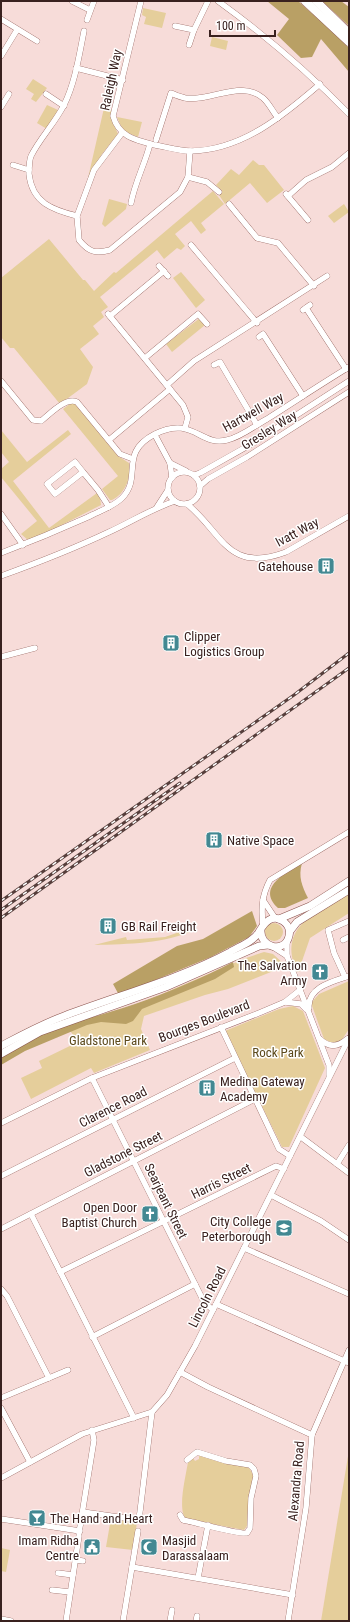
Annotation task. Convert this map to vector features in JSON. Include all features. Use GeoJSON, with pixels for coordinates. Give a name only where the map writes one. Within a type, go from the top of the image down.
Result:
{"type":"FeatureCollection","features":[{"type":"Feature","properties":{"kind":"highway"},"geometry":{"type":"LineString","coordinates":[[305,1],[349,42]]}},
{"type":"Feature","properties":{"kind":"highway"},"geometry":{"type":"LineString","coordinates":[[316,1],[349,33]]}},
{"type":"Feature","properties":{"kind":"main road"},"geometry":{"type":"LineString","coordinates":[[1,1054],[40,1032],[166,987],[259,946],[282,945],[287,941],[290,931],[297,922],[349,881]]}},
{"type":"Feature","properties":{"kind":"main road"},"geometry":{"type":"LineString","coordinates":[[326,900],[349,890]]}},
{"type":"Feature","properties":{"kind":"main road"},"geometry":{"type":"LineString","coordinates":[[1,1046],[38,1026],[163,982],[217,959],[251,940],[268,920],[312,909]]}},
{"type":"Feature","properties":{"kind":"main road"},"geometry":{"type":"LineString","coordinates":[[277,918],[287,924],[290,931]]}},
{"type":"Feature","properties":{"kind":"main road"},"geometry":{"type":"LineString","coordinates":[[262,927],[262,938],[270,946]]}},
{"type":"Feature","properties":{"kind":"street"},"geometry":{"type":"LineString","coordinates":[[72,1],[90,10]]}},
{"type":"Feature","properties":{"kind":"street"},"geometry":{"type":"LineString","coordinates":[[87,20],[94,1]]}},
{"type":"Feature","properties":{"kind":"street","name":"Raleigh Way"},"geometry":{"type":"LineString","coordinates":[[122,133],[116,125],[113,116],[141,1]]}},
{"type":"Feature","properties":{"kind":"street"},"geometry":{"type":"LineString","coordinates":[[189,45],[194,30],[208,1]]}},
{"type":"Feature","properties":{"kind":"street"},"geometry":{"type":"LineString","coordinates":[[218,1],[284,52],[320,84],[349,114]]}},
{"type":"Feature","properties":{"kind":"street"},"geometry":{"type":"LineString","coordinates":[[1,19],[37,41]]}},
{"type":"Feature","properties":{"kind":"street"},"geometry":{"type":"LineString","coordinates":[[175,26],[194,30]]}},
{"type":"Feature","properties":{"kind":"street"},"geometry":{"type":"LineString","coordinates":[[1,56],[17,30]]}},
{"type":"Feature","properties":{"kind":"street"},"geometry":{"type":"LineString","coordinates":[[77,216],[50,208],[42,201],[30,186],[29,170],[30,158],[64,106],[76,68],[84,32]]}},
{"type":"Feature","properties":{"kind":"street"},"geometry":{"type":"LineString","coordinates":[[76,68],[123,80]]}},
{"type":"Feature","properties":{"kind":"street"},"geometry":{"type":"LineString","coordinates":[[190,151],[188,176],[180,192],[110,250],[99,253],[91,252],[84,246],[79,240],[77,216],[94,170],[122,133],[129,138],[150,144],[190,151],[212,149],[235,142],[257,132],[278,118],[320,84]]}},
{"type":"Feature","properties":{"kind":"street"},"geometry":{"type":"LineString","coordinates":[[156,140],[171,93],[186,98],[210,96],[240,90],[255,93],[264,98],[278,118]]}},
{"type":"Feature","properties":{"kind":"street"},"geometry":{"type":"LineString","coordinates":[[1,106],[9,94]]}},
{"type":"Feature","properties":{"kind":"street"},"geometry":{"type":"LineString","coordinates":[[46,94],[64,106]]}},
{"type":"Feature","properties":{"kind":"street"},"geometry":{"type":"LineString","coordinates":[[131,203],[135,184],[146,160],[150,144]]}},
{"type":"Feature","properties":{"kind":"street"},"geometry":{"type":"LineString","coordinates":[[308,220],[287,195],[306,180],[332,167],[349,153]]}},
{"type":"Feature","properties":{"kind":"street"},"geometry":{"type":"LineString","coordinates":[[12,165],[29,170]]}},
{"type":"Feature","properties":{"kind":"street"},"geometry":{"type":"LineString","coordinates":[[188,176],[207,182],[219,192]]}},
{"type":"Feature","properties":{"kind":"street"},"geometry":{"type":"LineString","coordinates":[[229,204],[257,238],[278,243],[314,286]]}},
{"type":"Feature","properties":{"kind":"street"},"geometry":{"type":"LineString","coordinates":[[191,245],[257,322]]}},
{"type":"Feature","properties":{"kind":"street"},"geometry":{"type":"LineString","coordinates":[[160,266],[168,276]]}},
{"type":"Feature","properties":{"kind":"street"},"geometry":{"type":"LineString","coordinates":[[164,271],[109,315],[187,411],[188,417],[185,428]]}},
{"type":"Feature","properties":{"kind":"street"},"geometry":{"type":"LineString","coordinates":[[109,440],[169,387],[194,361],[314,286],[327,276]]}},
{"type":"Feature","properties":{"kind":"street"},"geometry":{"type":"LineString","coordinates":[[306,308],[348,368]]}},
{"type":"Feature","properties":{"kind":"street"},"geometry":{"type":"LineString","coordinates":[[145,358],[198,314],[206,324]]}},
{"type":"Feature","properties":{"kind":"street"},"geometry":{"type":"LineString","coordinates":[[263,334],[303,396]]}},
{"type":"Feature","properties":{"kind":"street"},"geometry":{"type":"LineString","coordinates":[[214,366],[222,361],[257,424]]}},
{"type":"Feature","properties":{"kind":"street","name":"Hartwell Way"},"geometry":{"type":"LineString","coordinates":[[1,553],[24,545],[108,507],[122,498],[129,488],[132,459],[140,444],[155,434],[176,427],[185,428],[220,442],[236,437],[348,368]]}},
{"type":"Feature","properties":{"kind":"street"},"geometry":{"type":"LineString","coordinates":[[1,381],[33,420],[41,421],[67,401],[73,400],[77,402],[123,456],[132,459]]}},
{"type":"Feature","properties":{"kind":"street","name":"Gresley Way"},"geometry":{"type":"LineString","coordinates":[[194,475],[205,471],[255,442],[349,381]]}},
{"type":"Feature","properties":{"kind":"street","name":"Gresley Way"},"geometry":{"type":"LineString","coordinates":[[200,486],[208,479],[247,457],[349,392]]}},
{"type":"Feature","properties":{"kind":"street"},"geometry":{"type":"LineString","coordinates":[[155,434],[170,463],[172,478],[168,490],[157,507]]}},
{"type":"Feature","properties":{"kind":"street"},"geometry":{"type":"LineString","coordinates":[[83,472],[55,494],[47,484],[75,462],[98,490],[108,507]]}},
{"type":"Feature","properties":{"kind":"street"},"geometry":{"type":"LineString","coordinates":[[1,576],[43,561],[103,535],[157,507],[175,501],[187,504],[196,500],[199,496],[200,486],[198,479],[194,475],[170,463]]}},
{"type":"Feature","properties":{"kind":"street"},"geometry":{"type":"LineString","coordinates":[[172,478],[179,473],[188,472]]}},
{"type":"Feature","properties":{"kind":"street"},"geometry":{"type":"LineString","coordinates":[[168,490],[175,501]]}},
{"type":"Feature","properties":{"kind":"street"},"geometry":{"type":"LineString","coordinates":[[196,500],[198,513]]}},
{"type":"Feature","properties":{"kind":"street","name":"Ivatt Way"},"geometry":{"type":"LineString","coordinates":[[187,504],[198,513],[230,550],[250,557],[275,556],[286,552],[349,516]]}},
{"type":"Feature","properties":{"kind":"street"},"geometry":{"type":"LineString","coordinates":[[1,514],[24,545]]}},
{"type":"Feature","properties":{"kind":"street"},"geometry":{"type":"LineString","coordinates":[[1,657],[35,648]]}},
{"type":"Feature","properties":{"kind":"street"},"geometry":{"type":"LineString","coordinates":[[262,927],[261,910],[264,892],[270,880],[349,832]]}},
{"type":"Feature","properties":{"kind":"street"},"geometry":{"type":"LineString","coordinates":[[263,900],[277,918]]}},
{"type":"Feature","properties":{"kind":"street"},"geometry":{"type":"LineString","coordinates":[[309,1014],[309,1001],[313,993],[318,988],[347,977],[328,936],[328,930],[349,921]]}},
{"type":"Feature","properties":{"kind":"street"},"geometry":{"type":"LineString","coordinates":[[287,941],[287,956],[329,1065],[329,1077]]}},
{"type":"Feature","properties":{"kind":"street"},"geometry":{"type":"LineString","coordinates":[[270,946],[287,956]]}},
{"type":"Feature","properties":{"kind":"street"},"geometry":{"type":"LineString","coordinates":[[300,990],[313,993]]}},
{"type":"Feature","properties":{"kind":"street","name":"Bourges Boulevard"},"geometry":{"type":"LineString","coordinates":[[1,1123],[92,1078],[285,1002],[300,990]]}},
{"type":"Feature","properties":{"kind":"street"},"geometry":{"type":"LineString","coordinates":[[285,1002],[301,1004],[309,1014]]}},
{"type":"Feature","properties":{"kind":"street"},"geometry":{"type":"LineString","coordinates":[[221,1027],[279,1149],[290,1156]]}},
{"type":"Feature","properties":{"kind":"street"},"geometry":{"type":"LineString","coordinates":[[318,1038],[327,1045],[333,1046],[339,1045],[349,1038]]}},
{"type":"Feature","properties":{"kind":"street","name":"Lincoln Road"},"geometry":{"type":"LineString","coordinates":[[1,1478],[92,1430],[152,1412],[167,1396],[301,1137],[349,1038]]}},
{"type":"Feature","properties":{"kind":"street","name":"Clarence Road"},"geometry":{"type":"LineString","coordinates":[[1,1176],[235,1058]]}},
{"type":"Feature","properties":{"kind":"street","name":"Searjeant Street"},"geometry":{"type":"LineString","coordinates":[[92,1078],[204,1302],[214,1307]]}},
{"type":"Feature","properties":{"kind":"street","name":"Gladstone Street"},"geometry":{"type":"LineString","coordinates":[[1,1229],[255,1099]]}},
{"type":"Feature","properties":{"kind":"street"},"geometry":{"type":"LineString","coordinates":[[301,1137],[349,1173]]}},
{"type":"Feature","properties":{"kind":"street"},"geometry":{"type":"LineString","coordinates":[[337,1164],[349,1145]]}},
{"type":"Feature","properties":{"kind":"street","name":"Harris Street"},"geometry":{"type":"LineString","coordinates":[[60,1272],[276,1166],[284,1169]]}},
{"type":"Feature","properties":{"kind":"street"},"geometry":{"type":"LineString","coordinates":[[271,1195],[321,1221],[349,1240]]}},
{"type":"Feature","properties":{"kind":"street"},"geometry":{"type":"LineString","coordinates":[[31,1214],[134,1418]]}},
{"type":"Feature","properties":{"kind":"street"},"geometry":{"type":"LineString","coordinates":[[244,1248],[349,1294]]}},
{"type":"Feature","properties":{"kind":"street"},"geometry":{"type":"LineString","coordinates":[[92,1337],[195,1284]]}},
{"type":"Feature","properties":{"kind":"street"},"geometry":{"type":"LineString","coordinates":[[1,1289],[7,1296],[49,1378]]}},
{"type":"Feature","properties":{"kind":"street"},"geometry":{"type":"LineString","coordinates":[[214,1307],[347,1362]]}},
{"type":"Feature","properties":{"kind":"street","name":"Alexandra Road"},"geometry":{"type":"LineString","coordinates":[[288,1621],[306,1508],[312,1435],[347,1362],[349,1350]]}},
{"type":"Feature","properties":{"kind":"street"},"geometry":{"type":"LineString","coordinates":[[1,1398],[68,1370]]}},
{"type":"Feature","properties":{"kind":"street"},"geometry":{"type":"LineString","coordinates":[[180,1372],[208,1387],[312,1435]]}},
{"type":"Feature","properties":{"kind":"street"},"geometry":{"type":"LineString","coordinates":[[1,1408],[30,1462]]}},
{"type":"Feature","properties":{"kind":"street"},"geometry":{"type":"LineString","coordinates":[[83,1512],[139,1520],[152,1412]]}},
{"type":"Feature","properties":{"kind":"street"},"geometry":{"type":"LineString","coordinates":[[66,1621],[94,1440],[92,1430]]}},
{"type":"Feature","properties":{"kind":"street"},"geometry":{"type":"LineString","coordinates":[[180,1515],[184,1520],[242,1534],[247,1533],[250,1528],[251,1498],[256,1476],[250,1465],[226,1461],[197,1452],[187,1460]]}},
{"type":"Feature","properties":{"kind":"street"},"geometry":{"type":"LineString","coordinates":[[1,1519],[79,1533]]}},
{"type":"Feature","properties":{"kind":"street"},"geometry":{"type":"LineString","coordinates":[[198,1578],[208,1525]]}},
{"type":"Feature","properties":{"kind":"street"},"geometry":{"type":"LineString","coordinates":[[123,1621],[138,1531]]}},
{"type":"Feature","properties":{"kind":"street"},"geometry":{"type":"LineString","coordinates":[[129,1542],[136,1543]]}},
{"type":"Feature","properties":{"kind":"street"},"geometry":{"type":"LineString","coordinates":[[75,1560],[83,1561]]}},
{"type":"Feature","properties":{"kind":"street"},"geometry":{"type":"LineString","coordinates":[[132,1566],[293,1595]]}},
{"type":"Feature","properties":{"kind":"street"},"geometry":{"type":"LineString","coordinates":[[58,1573],[72,1575]]}},
{"type":"Feature","properties":{"kind":"street"},"geometry":{"type":"LineString","coordinates":[[52,1590],[70,1592]]}},
{"type":"Feature","properties":{"kind":"street"},"geometry":{"type":"LineString","coordinates":[[170,1621],[172,1610]]}},
{"type":"Feature","properties":{"kind":"street"},"geometry":{"type":"LineString","coordinates":[[2,1620],[11,1621]]}},
{"type":"Feature","properties":{"kind":"green space"},"geometry":{"type":"Polygon","coordinates":[[[143,8],[166,13],[162,28],[144,24],[146,17],[142,15],[143,8]]]}},
{"type":"Feature","properties":{"kind":"green space"},"geometry":{"type":"Polygon","coordinates":[[[212,37],[228,41],[226,50],[210,46],[212,37]]]}},
{"type":"Feature","properties":{"kind":"green space"},"geometry":{"type":"Polygon","coordinates":[[[33,79],[47,88],[36,102],[31,99],[34,94],[26,89],[33,79]]]}},
{"type":"Feature","properties":{"kind":"green space"},"geometry":{"type":"Polygon","coordinates":[[[47,105],[58,110],[47,129],[37,123],[47,105]]]}},
{"type":"Feature","properties":{"kind":"green space"},"geometry":{"type":"Polygon","coordinates":[[[104,108],[113,110],[112,120],[118,134],[102,154],[88,178],[104,108]]]}},
{"type":"Feature","properties":{"kind":"green space"},"geometry":{"type":"Polygon","coordinates":[[[117,117],[142,122],[138,137],[123,131],[117,117]]]}},
{"type":"Feature","properties":{"kind":"green space"},"geometry":{"type":"Polygon","coordinates":[[[253,160],[259,165],[264,165],[284,190],[267,203],[250,183],[225,204],[219,195],[222,191],[216,185],[231,169],[239,175],[253,160]]]}},
{"type":"Feature","properties":{"kind":"green space"},"geometry":{"type":"Polygon","coordinates":[[[213,191],[224,204],[201,223],[206,230],[201,234],[191,221],[175,234],[185,246],[181,250],[177,248],[164,259],[157,250],[100,297],[108,307],[101,312],[104,317],[93,326],[99,334],[80,349],[93,367],[87,384],[60,404],[14,348],[10,348],[1,337],[1,278],[49,239],[94,291],[114,272],[116,273],[213,191]]]}},
{"type":"Feature","properties":{"kind":"green space"},"geometry":{"type":"Polygon","coordinates":[[[109,199],[127,204],[126,209],[105,227],[102,224],[109,199]]]}},
{"type":"Feature","properties":{"kind":"green space"},"geometry":{"type":"Polygon","coordinates":[[[344,204],[349,212],[334,223],[328,216],[344,204]]]}},
{"type":"Feature","properties":{"kind":"green space"},"geometry":{"type":"Polygon","coordinates":[[[181,272],[205,300],[196,308],[173,278],[181,272]]]}},
{"type":"Feature","properties":{"kind":"green space"},"geometry":{"type":"Polygon","coordinates":[[[200,318],[205,325],[172,352],[166,344],[200,318]]]}},
{"type":"Feature","properties":{"kind":"green space"},"geometry":{"type":"Polygon","coordinates":[[[71,403],[75,404],[118,456],[129,463],[129,474],[124,489],[121,494],[112,500],[110,500],[102,489],[118,476],[63,409],[71,403]]]}},
{"type":"Feature","properties":{"kind":"green space"},"geometry":{"type":"Polygon","coordinates":[[[1,430],[27,462],[68,430],[71,434],[13,481],[49,528],[97,493],[100,497],[101,505],[52,530],[28,540],[21,534],[37,521],[1,477],[1,469],[9,462],[1,452],[1,430]]]}},
{"type":"Feature","properties":{"kind":"green space"},"geometry":{"type":"Polygon","coordinates":[[[349,893],[349,913],[310,938],[301,964],[304,970],[297,972],[292,956],[292,943],[296,932],[303,923],[313,915],[349,893]]]}},
{"type":"Feature","properties":{"kind":"green space"},"geometry":{"type":"Polygon","coordinates":[[[274,923],[280,926],[283,932],[280,938],[274,941],[268,938],[265,932],[268,926],[274,923]]]}},
{"type":"Feature","properties":{"kind":"green space"},"geometry":{"type":"Polygon","coordinates":[[[191,928],[197,929],[172,938],[146,942],[94,945],[126,937],[127,940],[165,937],[191,928]]]}},
{"type":"Feature","properties":{"kind":"green space","name":"Gladstone Park"},"geometry":{"type":"Polygon","coordinates":[[[264,952],[273,954],[286,966],[228,989],[205,995],[144,1016],[141,1029],[150,1050],[94,1073],[91,1068],[31,1099],[21,1078],[42,1068],[39,1061],[78,1042],[71,1032],[70,1027],[134,1006],[246,958],[264,952]]]}},
{"type":"Feature","properties":{"kind":"green space"},"geometry":{"type":"Polygon","coordinates":[[[349,981],[349,1029],[341,1041],[332,1043],[324,1039],[311,1003],[319,994],[349,981]]]}},
{"type":"Feature","properties":{"kind":"green space","name":"Rock Park"},"geometry":{"type":"Polygon","coordinates":[[[293,1006],[303,1011],[325,1068],[289,1147],[282,1147],[225,1031],[279,1009],[293,1006]]]}},
{"type":"Feature","properties":{"kind":"green space"},"geometry":{"type":"Polygon","coordinates":[[[349,1450],[349,1621],[321,1621],[349,1450]]]}},
{"type":"Feature","properties":{"kind":"green space"},"geometry":{"type":"Polygon","coordinates":[[[199,1455],[234,1465],[248,1466],[254,1476],[249,1498],[247,1526],[244,1530],[186,1519],[183,1514],[182,1500],[188,1462],[193,1458],[195,1461],[199,1459],[199,1455]]]}},
{"type":"Feature","properties":{"kind":"green space"},"geometry":{"type":"Polygon","coordinates":[[[111,1518],[137,1522],[133,1550],[106,1547],[111,1518]]]}},
{"type":"Feature","properties":{"kind":"green space"},"geometry":{"type":"Polygon","coordinates":[[[1,1548],[10,1550],[6,1572],[1,1571],[1,1548]]]}},
{"type":"Feature","properties":{"kind":"shaded area"},"geometry":{"type":"Polygon","coordinates":[[[267,1],[298,1],[349,48],[349,72],[321,39],[312,57],[301,58],[277,35],[289,19],[267,1]]]}},
{"type":"Feature","properties":{"kind":"shaded area"},"geometry":{"type":"Polygon","coordinates":[[[322,1],[341,1],[349,7],[349,26],[322,1]]]}},
{"type":"Feature","properties":{"kind":"shaded area"},"geometry":{"type":"Polygon","coordinates":[[[302,863],[300,873],[301,881],[308,898],[285,908],[278,908],[272,900],[270,894],[272,887],[276,881],[288,871],[302,863]]]}},
{"type":"Feature","properties":{"kind":"shaded area"},"geometry":{"type":"Polygon","coordinates":[[[252,911],[257,926],[249,937],[211,957],[119,995],[113,984],[177,946],[203,939],[252,911]]]}},
{"type":"Feature","properties":{"kind":"shaded area"},"geometry":{"type":"Polygon","coordinates":[[[233,962],[234,967],[215,979],[142,1009],[133,1021],[126,1024],[101,1022],[87,1025],[25,1051],[1,1065],[1,1058],[16,1047],[32,1039],[65,1025],[118,1010],[160,995],[233,962]]]}},
{"type":"Feature","properties":{"kind":"railway"},"geometry":{"type":"LineString","coordinates":[[1,901],[294,695],[349,653]]}},
{"type":"Feature","properties":{"kind":"railway"},"geometry":{"type":"LineString","coordinates":[[1,918],[349,668]]}},
{"type":"Feature","properties":{"kind":"railway"},"geometry":{"type":"LineString","coordinates":[[1,910],[180,783]]}},
{"type":"Feature","properties":{"kind":"place","name":"Gatehouse"},"geometry":{"type":"Point","coordinates":[326,566]}},
{"type":"Feature","properties":{"kind":"place","name":"Clipper Logistics Group"},"geometry":{"type":"Point","coordinates":[171,643]}},
{"type":"Feature","properties":{"kind":"place","name":"Native Space"},"geometry":{"type":"Point","coordinates":[214,840]}},
{"type":"Feature","properties":{"kind":"place","name":"GB Rail Freight"},"geometry":{"type":"Point","coordinates":[108,926]}},
{"type":"Feature","properties":{"kind":"place","name":"The Salvation Army"},"geometry":{"type":"Point","coordinates":[320,972]}},
{"type":"Feature","properties":{"kind":"place","name":"Medina Gateway Academy"},"geometry":{"type":"Point","coordinates":[207,1088]}},
{"type":"Feature","properties":{"kind":"place","name":"Open Door Baptist Church"},"geometry":{"type":"Point","coordinates":[150,1214]}},
{"type":"Feature","properties":{"kind":"place","name":"City College Peterborough"},"geometry":{"type":"Point","coordinates":[284,1228]}},
{"type":"Feature","properties":{"kind":"place","name":"The Hand and Heart"},"geometry":{"type":"Point","coordinates":[37,1518]}},
{"type":"Feature","properties":{"kind":"place","name":"Imam Ridha Centre"},"geometry":{"type":"Point","coordinates":[92,1547]}},
{"type":"Feature","properties":{"kind":"place","name":"Masjid Darassalaam"},"geometry":{"type":"Point","coordinates":[149,1547]}}]}
